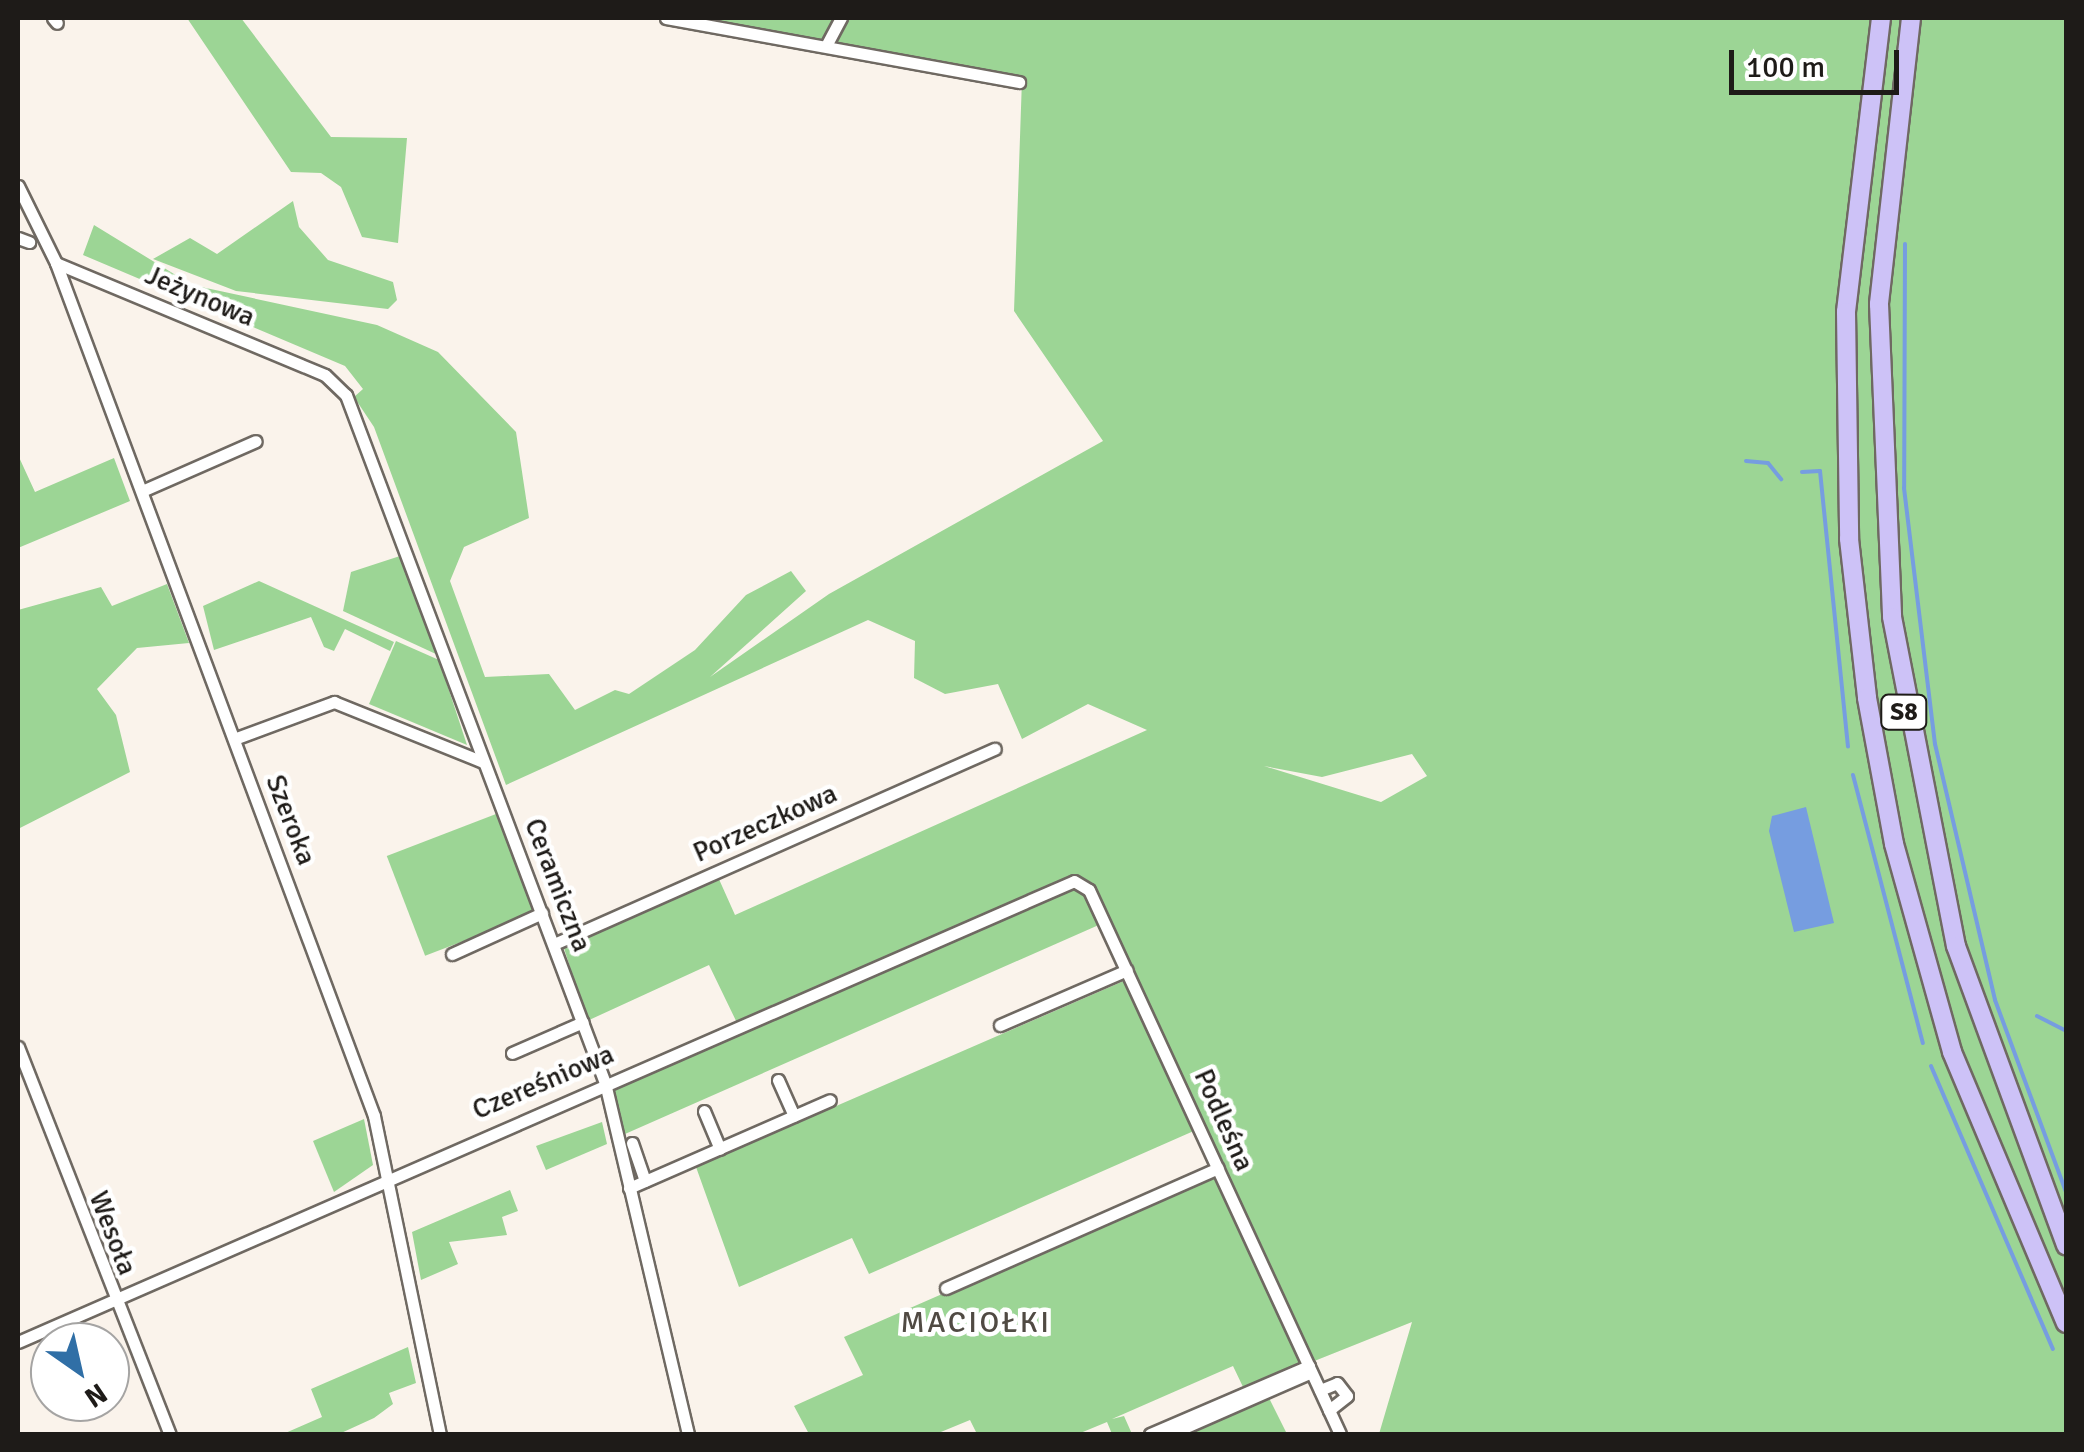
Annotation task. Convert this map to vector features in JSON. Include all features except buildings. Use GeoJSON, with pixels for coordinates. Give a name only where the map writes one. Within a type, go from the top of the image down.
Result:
{"type":"FeatureCollection","features":[{"type":"Feature","properties":{"kind":"highway","name":"S8"},"geometry":{"type":"LineString","coordinates":[[1881,18],[1846,312],[1850,554],[1890,828],[1962,1082],[2066,1323]]}},
{"type":"Feature","properties":{"kind":"highway","name":"S8"},"geometry":{"type":"LineString","coordinates":[[1911,18],[1879,304],[1892,617],[1956,946],[2044,1198],[2066,1246]]}},
{"type":"Feature","properties":{"kind":"street"},"geometry":{"type":"LineString","coordinates":[[666,18],[827,44],[1019,82]]}},
{"type":"Feature","properties":{"kind":"street"},"geometry":{"type":"LineString","coordinates":[[827,44],[841,18]]}},
{"type":"Feature","properties":{"kind":"street","name":"Szeroka"},"geometry":{"type":"LineString","coordinates":[[18,186],[46,238],[142,491],[388,1175],[440,1434]]}},
{"type":"Feature","properties":{"kind":"street","name":"Jeżynowa"},"geometry":{"type":"LineString","coordinates":[[56,263],[325,376]]}},
{"type":"Feature","properties":{"kind":"street","name":"Ceramiczna"},"geometry":{"type":"LineString","coordinates":[[325,376],[346,396],[605,1083],[688,1434]]}},
{"type":"Feature","properties":{"kind":"street"},"geometry":{"type":"LineString","coordinates":[[142,491],[256,441]]}},
{"type":"Feature","properties":{"kind":"street"},"geometry":{"type":"LineString","coordinates":[[234,740],[334,702],[482,762]]}},
{"type":"Feature","properties":{"kind":"street","name":"Porzeczkowa"},"geometry":{"type":"LineString","coordinates":[[554,944],[995,749]]}},
{"type":"Feature","properties":{"kind":"street","name":"Czereśniowa"},"geometry":{"type":"LineString","coordinates":[[18,1342],[388,1175],[1045,892],[1074,881],[1089,890]]}},
{"type":"Feature","properties":{"kind":"street","name":"Podleśna"},"geometry":{"type":"LineString","coordinates":[[1089,890],[1340,1434]]}},
{"type":"Feature","properties":{"kind":"street"},"geometry":{"type":"LineString","coordinates":[[452,954],[542,913]]}},
{"type":"Feature","properties":{"kind":"street"},"geometry":{"type":"LineString","coordinates":[[1000,1026],[1127,970]]}},
{"type":"Feature","properties":{"kind":"street"},"geometry":{"type":"LineString","coordinates":[[512,1053],[583,1022]]}},
{"type":"Feature","properties":{"kind":"street","name":"Wesoła"},"geometry":{"type":"LineString","coordinates":[[18,1047],[112,1299],[170,1434]]}},
{"type":"Feature","properties":{"kind":"street"},"geometry":{"type":"LineString","coordinates":[[778,1080],[794,1116]]}},
{"type":"Feature","properties":{"kind":"street"},"geometry":{"type":"LineString","coordinates":[[628,1188],[830,1100]]}},
{"type":"Feature","properties":{"kind":"street"},"geometry":{"type":"LineString","coordinates":[[704,1112],[720,1149]]}},
{"type":"Feature","properties":{"kind":"street"},"geometry":{"type":"LineString","coordinates":[[632,1143],[644,1182]]}},
{"type":"Feature","properties":{"kind":"street"},"geometry":{"type":"LineString","coordinates":[[946,1288],[1218,1168]]}},
{"type":"Feature","properties":{"kind":"street"},"geometry":{"type":"LineString","coordinates":[[1150,1434],[1310,1369]]}},
{"type":"Feature","properties":{"kind":"street"},"geometry":{"type":"LineString","coordinates":[[1170,1434],[1310,1369]]}},
{"type":"Feature","properties":{"kind":"street"},"geometry":{"type":"LineString","coordinates":[[1320,1390],[1337,1384],[1347,1396],[1329,1410]]}},
{"type":"Feature","properties":{"kind":"green space"},"geometry":{"type":"Polygon","coordinates":[[[187,18],[241,18],[331,137],[407,138],[398,243],[362,237],[341,187],[321,173],[291,172],[187,18]]]}},
{"type":"Feature","properties":{"kind":"green space"},"geometry":{"type":"Polygon","coordinates":[[[688,18],[2066,18],[2066,1434],[1379,1434],[1412,1322],[1244,1389],[1233,1366],[1112,1419],[1124,1416],[1132,1434],[1112,1434],[1107,1422],[1078,1434],[977,1434],[970,1420],[936,1434],[809,1434],[794,1406],[863,1375],[844,1337],[1216,1174],[1196,1130],[869,1274],[852,1238],[739,1287],[696,1167],[1126,980],[1101,924],[625,1134],[612,1083],[739,1027],[709,965],[587,1021],[563,945],[718,877],[735,915],[1147,730],[1088,704],[1022,739],[998,684],[945,694],[914,678],[915,641],[868,620],[506,785],[374,427],[354,397],[363,389],[345,366],[83,255],[94,225],[192,285],[377,325],[438,352],[516,432],[529,518],[464,547],[450,581],[485,677],[549,674],[575,710],[615,690],[629,694],[695,650],[746,595],[791,571],[806,591],[710,677],[829,594],[1103,441],[1014,311],[1022,79],[688,18]],[[1412,754],[1322,777],[1264,766],[1381,802],[1427,776],[1412,754]]]}},
{"type":"Feature","properties":{"kind":"green space"},"geometry":{"type":"Polygon","coordinates":[[[293,201],[299,227],[328,260],[393,282],[397,300],[388,309],[236,291],[153,259],[190,238],[217,254],[293,201]]]}},
{"type":"Feature","properties":{"kind":"green space"},"geometry":{"type":"Polygon","coordinates":[[[18,455],[35,492],[114,458],[130,501],[18,548],[18,455]]]}},
{"type":"Feature","properties":{"kind":"green space"},"geometry":{"type":"Polygon","coordinates":[[[400,556],[438,655],[343,611],[351,572],[400,556]]]}},
{"type":"Feature","properties":{"kind":"green space"},"geometry":{"type":"Polygon","coordinates":[[[259,581],[394,642],[390,651],[345,629],[334,651],[324,647],[311,617],[214,650],[203,606],[259,581]]]}},
{"type":"Feature","properties":{"kind":"green space"},"geometry":{"type":"Polygon","coordinates":[[[167,584],[189,643],[137,648],[97,689],[116,715],[130,772],[18,829],[18,610],[101,587],[112,606],[167,584]]]}},
{"type":"Feature","properties":{"kind":"green space"},"geometry":{"type":"Polygon","coordinates":[[[396,641],[439,660],[467,745],[369,704],[396,641]]]}},
{"type":"Feature","properties":{"kind":"green space"},"geometry":{"type":"Polygon","coordinates":[[[496,814],[534,914],[425,956],[387,856],[496,814]]]}},
{"type":"Feature","properties":{"kind":"green space"},"geometry":{"type":"Polygon","coordinates":[[[364,1119],[373,1165],[334,1192],[313,1141],[364,1119]]]}},
{"type":"Feature","properties":{"kind":"green space"},"geometry":{"type":"Polygon","coordinates":[[[602,1122],[607,1144],[546,1170],[536,1146],[602,1122]]]}},
{"type":"Feature","properties":{"kind":"green space"},"geometry":{"type":"Polygon","coordinates":[[[510,1190],[518,1211],[502,1217],[507,1235],[449,1242],[458,1264],[421,1280],[412,1232],[510,1190]]]}},
{"type":"Feature","properties":{"kind":"green space"},"geometry":{"type":"Polygon","coordinates":[[[408,1347],[416,1383],[389,1393],[393,1404],[374,1418],[339,1434],[283,1434],[322,1417],[311,1389],[408,1347]]]}},
{"type":"Feature","properties":{"kind":"green space"},"geometry":{"type":"Polygon","coordinates":[[[1269,1398],[1287,1434],[1186,1434],[1269,1398]]]}},
{"type":"Feature","properties":{"kind":"water"},"geometry":{"type":"Polygon","coordinates":[[[1806,807],[1834,923],[1794,932],[1769,831],[1772,816],[1806,807]]]}},
{"type":"Feature","properties":{"kind":"waterway"},"geometry":{"type":"LineString","coordinates":[[1905,244],[1904,488],[1935,744],[1995,1000],[2066,1192]]}},
{"type":"Feature","properties":{"kind":"waterway"},"geometry":{"type":"LineString","coordinates":[[1746,461],[1768,463],[1781,479]]}},
{"type":"Feature","properties":{"kind":"waterway"},"geometry":{"type":"LineString","coordinates":[[1802,472],[1820,471],[1848,747]]}},
{"type":"Feature","properties":{"kind":"waterway"},"geometry":{"type":"LineString","coordinates":[[1853,775],[1923,1043]]}},
{"type":"Feature","properties":{"kind":"waterway"},"geometry":{"type":"LineString","coordinates":[[2037,1016],[2066,1031]]}},
{"type":"Feature","properties":{"kind":"waterway"},"geometry":{"type":"LineString","coordinates":[[1931,1066],[2053,1349]]}},
{"type":"Feature","properties":{"kind":"district","name":"MACIOŁKI"},"geometry":{"type":"Point","coordinates":[976,1323]}}]}
